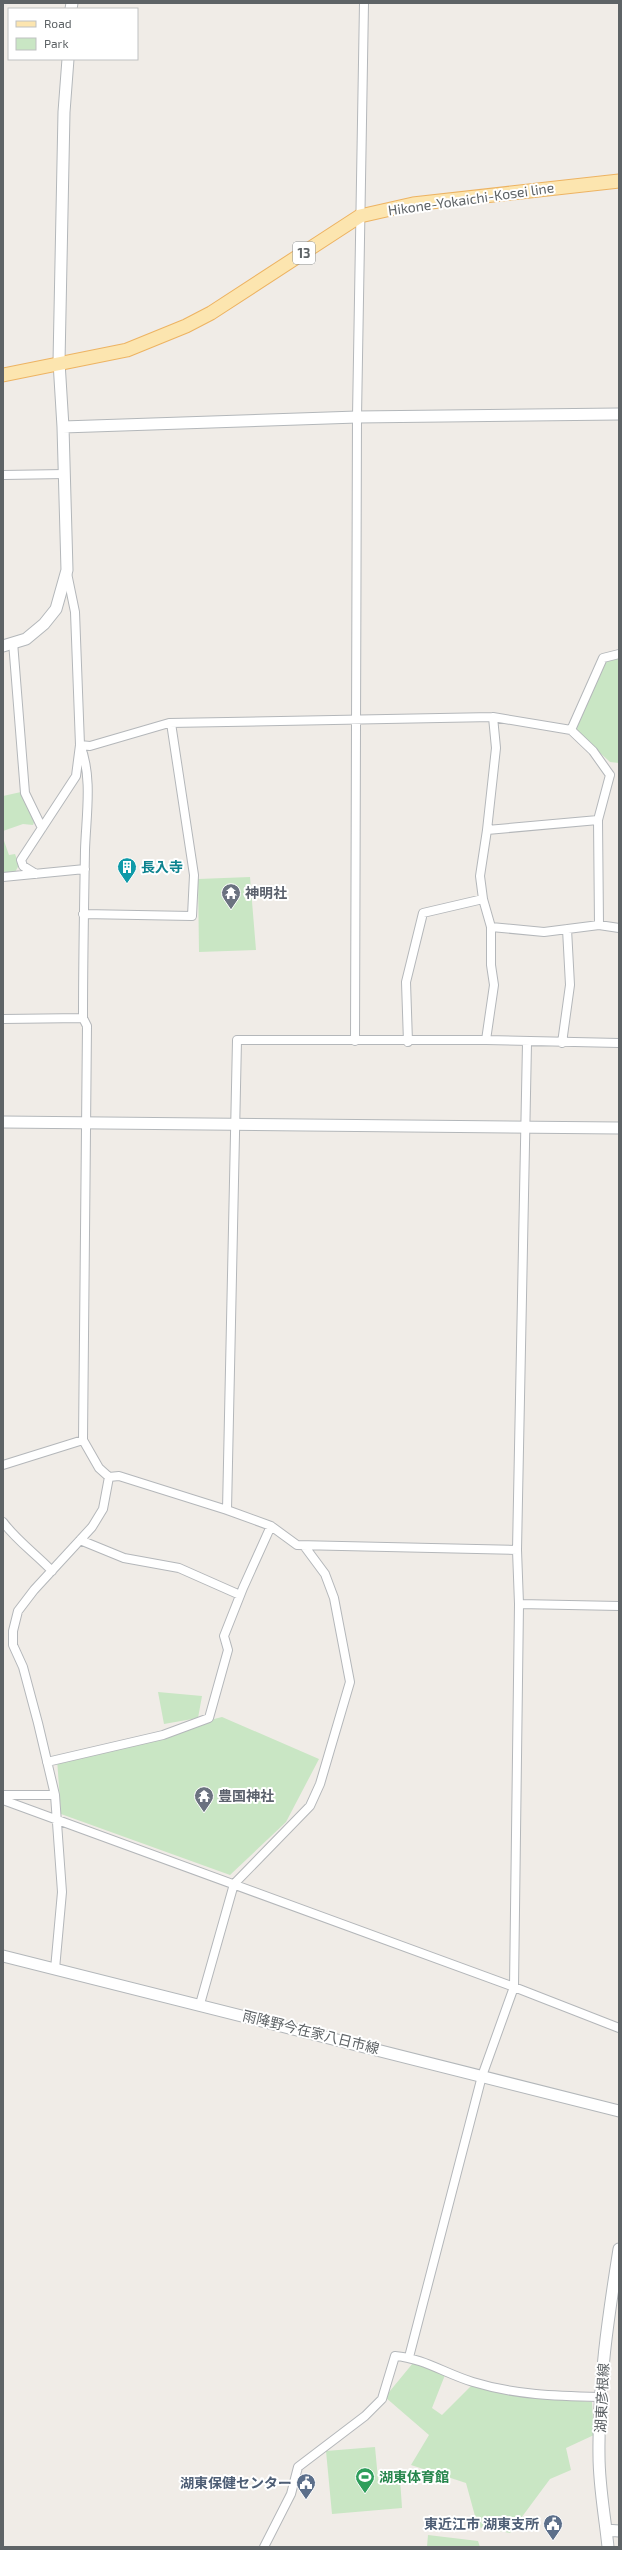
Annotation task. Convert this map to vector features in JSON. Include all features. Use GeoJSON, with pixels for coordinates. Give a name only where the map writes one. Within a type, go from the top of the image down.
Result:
{"type":"FeatureCollection","features":[{"type":"Feature","properties":{"kind":"main road","name":"Hikone-Yokaichi-Kosei line"},"geometry":{"type":"LineString","coordinates":[[3,375],[59,362],[127,350],[186,326],[211,313],[360,216],[413,204],[619,181]]}},
{"type":"Feature","properties":{"kind":"street"},"geometry":{"type":"LineString","coordinates":[[355,1041],[354,719],[357,417],[364,3]]}},
{"type":"Feature","properties":{"kind":"street"},"geometry":{"type":"LineString","coordinates":[[36,874],[23,866],[21,860],[76,776],[80,745],[75,612],[67,570],[65,474],[59,362],[64,112],[68,60]]}},
{"type":"Feature","properties":{"kind":"street"},"geometry":{"type":"LineString","coordinates":[[63,427],[357,417],[619,414]]}},
{"type":"Feature","properties":{"kind":"street"},"geometry":{"type":"LineString","coordinates":[[3,475],[65,474]]}},
{"type":"Feature","properties":{"kind":"street"},"geometry":{"type":"LineString","coordinates":[[42,828],[25,793],[8,644],[26,640],[44,624],[56,609],[67,570]]}},
{"type":"Feature","properties":{"kind":"street"},"geometry":{"type":"LineString","coordinates":[[571,730],[603,658],[619,654]]}},
{"type":"Feature","properties":{"kind":"street"},"geometry":{"type":"LineString","coordinates":[[486,1040],[494,986],[491,965],[492,927],[483,899],[480,876],[487,830],[496,748],[493,717]]}},
{"type":"Feature","properties":{"kind":"street"},"geometry":{"type":"LineString","coordinates":[[80,745],[90,746],[171,723],[493,717],[571,730],[592,751],[610,775]]}},
{"type":"Feature","properties":{"kind":"street"},"geometry":{"type":"LineString","coordinates":[[83,914],[192,916],[194,875],[171,723]]}},
{"type":"Feature","properties":{"kind":"street"},"geometry":{"type":"LineString","coordinates":[[80,745],[86,760],[83,914],[83,1018],[87,1026],[87,1121],[83,1440],[99,1468],[109,1477],[119,1476],[227,1510],[271,1526],[297,1545],[305,1547],[517,1550]]}},
{"type":"Feature","properties":{"kind":"street"},"geometry":{"type":"LineString","coordinates":[[610,775],[619,774]]}},
{"type":"Feature","properties":{"kind":"street"},"geometry":{"type":"LineString","coordinates":[[599,925],[598,820],[610,775]]}},
{"type":"Feature","properties":{"kind":"street"},"geometry":{"type":"LineString","coordinates":[[487,830],[598,820]]}},
{"type":"Feature","properties":{"kind":"street"},"geometry":{"type":"LineString","coordinates":[[3,877],[85,869]]}},
{"type":"Feature","properties":{"kind":"street"},"geometry":{"type":"LineString","coordinates":[[408,1042],[406,982],[422,913],[483,899]]}},
{"type":"Feature","properties":{"kind":"street"},"geometry":{"type":"LineString","coordinates":[[492,927],[544,932],[599,925],[619,928]]}},
{"type":"Feature","properties":{"kind":"street"},"geometry":{"type":"LineString","coordinates":[[562,1043],[570,985],[567,929]]}},
{"type":"Feature","properties":{"kind":"street"},"geometry":{"type":"LineString","coordinates":[[3,1020],[83,1018]]}},
{"type":"Feature","properties":{"kind":"street"},"geometry":{"type":"LineString","coordinates":[[227,1510],[237,1040],[408,1042],[486,1040],[527,1043],[619,1043]]}},
{"type":"Feature","properties":{"kind":"street"},"geometry":{"type":"LineString","coordinates":[[409,2357],[482,2076],[514,1987],[519,1604],[517,1550],[524,1128],[527,1043]]}},
{"type":"Feature","properties":{"kind":"street"},"geometry":{"type":"LineString","coordinates":[[3,1122],[87,1121],[524,1128],[619,1128]]}},
{"type":"Feature","properties":{"kind":"street"},"geometry":{"type":"LineString","coordinates":[[3,1465],[83,1440]]}},
{"type":"Feature","properties":{"kind":"street"},"geometry":{"type":"LineString","coordinates":[[55,1969],[62,1892],[58,1819],[55,1795],[22,1667],[14,1645],[13,1631],[18,1611],[80,1540],[103,1509],[109,1477]]}},
{"type":"Feature","properties":{"kind":"street"},"geometry":{"type":"LineString","coordinates":[[3,1522],[15,1538],[36,1554],[52,1571]]}},
{"type":"Feature","properties":{"kind":"street"},"geometry":{"type":"LineString","coordinates":[[47,1762],[162,1735],[209,1718],[228,1650],[224,1636],[240,1595],[271,1526]]}},
{"type":"Feature","properties":{"kind":"street"},"geometry":{"type":"LineString","coordinates":[[80,1540],[124,1558],[179,1568],[240,1595]]}},
{"type":"Feature","properties":{"kind":"street"},"geometry":{"type":"LineString","coordinates":[[200,2004],[234,1884],[310,1806],[320,1784],[350,1682],[334,1598],[325,1574],[305,1547]]}},
{"type":"Feature","properties":{"kind":"street"},"geometry":{"type":"LineString","coordinates":[[519,1604],[619,1606]]}},
{"type":"Feature","properties":{"kind":"street"},"geometry":{"type":"LineString","coordinates":[[3,1795],[55,1795]]}},
{"type":"Feature","properties":{"kind":"street"},"geometry":{"type":"LineString","coordinates":[[3,1800],[514,1987],[619,2028]]}},
{"type":"Feature","properties":{"kind":"street","name":"雨降野今在家八日市線"},"geometry":{"type":"LineString","coordinates":[[3,1956],[200,2004],[619,2111]]}},
{"type":"Feature","properties":{"kind":"street","name":"湖東彦根線"},"geometry":{"type":"LineString","coordinates":[[608,2547],[599,2457],[600,2397],[606,2333],[619,2249]]}},
{"type":"Feature","properties":{"kind":"street"},"geometry":{"type":"LineString","coordinates":[[264,2547],[290,2494],[298,2467],[365,2416],[382,2399],[395,2356],[409,2357],[472,2382],[515,2393],[600,2397]]}},
{"type":"Feature","properties":{"kind":"street"},"geometry":{"type":"LineString","coordinates":[[606,2530],[619,2530]]}},
{"type":"Feature","properties":{"kind":"green space"},"geometry":{"type":"Polygon","coordinates":[[[619,656],[619,763],[610,762],[574,729],[606,660],[619,656]]]}},
{"type":"Feature","properties":{"kind":"green space"},"geometry":{"type":"Polygon","coordinates":[[[21,792],[35,820],[33,825],[23,824],[3,831],[3,796],[21,792]]]}},
{"type":"Feature","properties":{"kind":"green space"},"geometry":{"type":"Polygon","coordinates":[[[3,838],[9,855],[15,854],[19,865],[14,874],[3,875],[3,838]]]}},
{"type":"Feature","properties":{"kind":"green space"},"geometry":{"type":"Polygon","coordinates":[[[250,877],[256,950],[199,952],[198,879],[250,877]]]}},
{"type":"Feature","properties":{"kind":"green space"},"geometry":{"type":"Polygon","coordinates":[[[158,1692],[202,1696],[198,1718],[164,1724],[158,1692]]]}},
{"type":"Feature","properties":{"kind":"green space"},"geometry":{"type":"Polygon","coordinates":[[[222,1717],[319,1759],[286,1822],[230,1875],[61,1814],[57,1759],[222,1717]]]}},
{"type":"Feature","properties":{"kind":"green space"},"geometry":{"type":"Polygon","coordinates":[[[413,2363],[445,2375],[432,2408],[442,2415],[474,2383],[517,2396],[592,2402],[594,2435],[566,2448],[571,2470],[550,2479],[510,2533],[478,2527],[466,2483],[411,2465],[429,2435],[385,2397],[413,2363]]]}},
{"type":"Feature","properties":{"kind":"green space","name":"湖東体育館"},"geometry":{"type":"Polygon","coordinates":[[[375,2447],[378,2479],[400,2478],[402,2508],[332,2514],[326,2451],[375,2447]]]}},
{"type":"Feature","properties":{"kind":"green space"},"geometry":{"type":"Polygon","coordinates":[[[428,2535],[478,2541],[480,2547],[427,2547],[428,2535]]]}},
{"type":"Feature","properties":{"kind":"place","name":"長入寺"},"geometry":{"type":"Point","coordinates":[127,884]}},
{"type":"Feature","properties":{"kind":"place","name":"神明社"},"geometry":{"type":"Point","coordinates":[231,910]}},
{"type":"Feature","properties":{"kind":"place","name":"豊国神社"},"geometry":{"type":"Point","coordinates":[204,1813]}},
{"type":"Feature","properties":{"kind":"place","name":"湖東体育館"},"geometry":{"type":"Point","coordinates":[365,2494]}},
{"type":"Feature","properties":{"kind":"place","name":"湖東保健センター"},"geometry":{"type":"Point","coordinates":[306,2500]}},
{"type":"Feature","properties":{"kind":"place","name":"東近江市 湖東支所"},"geometry":{"type":"Point","coordinates":[553,2541]}}]}
